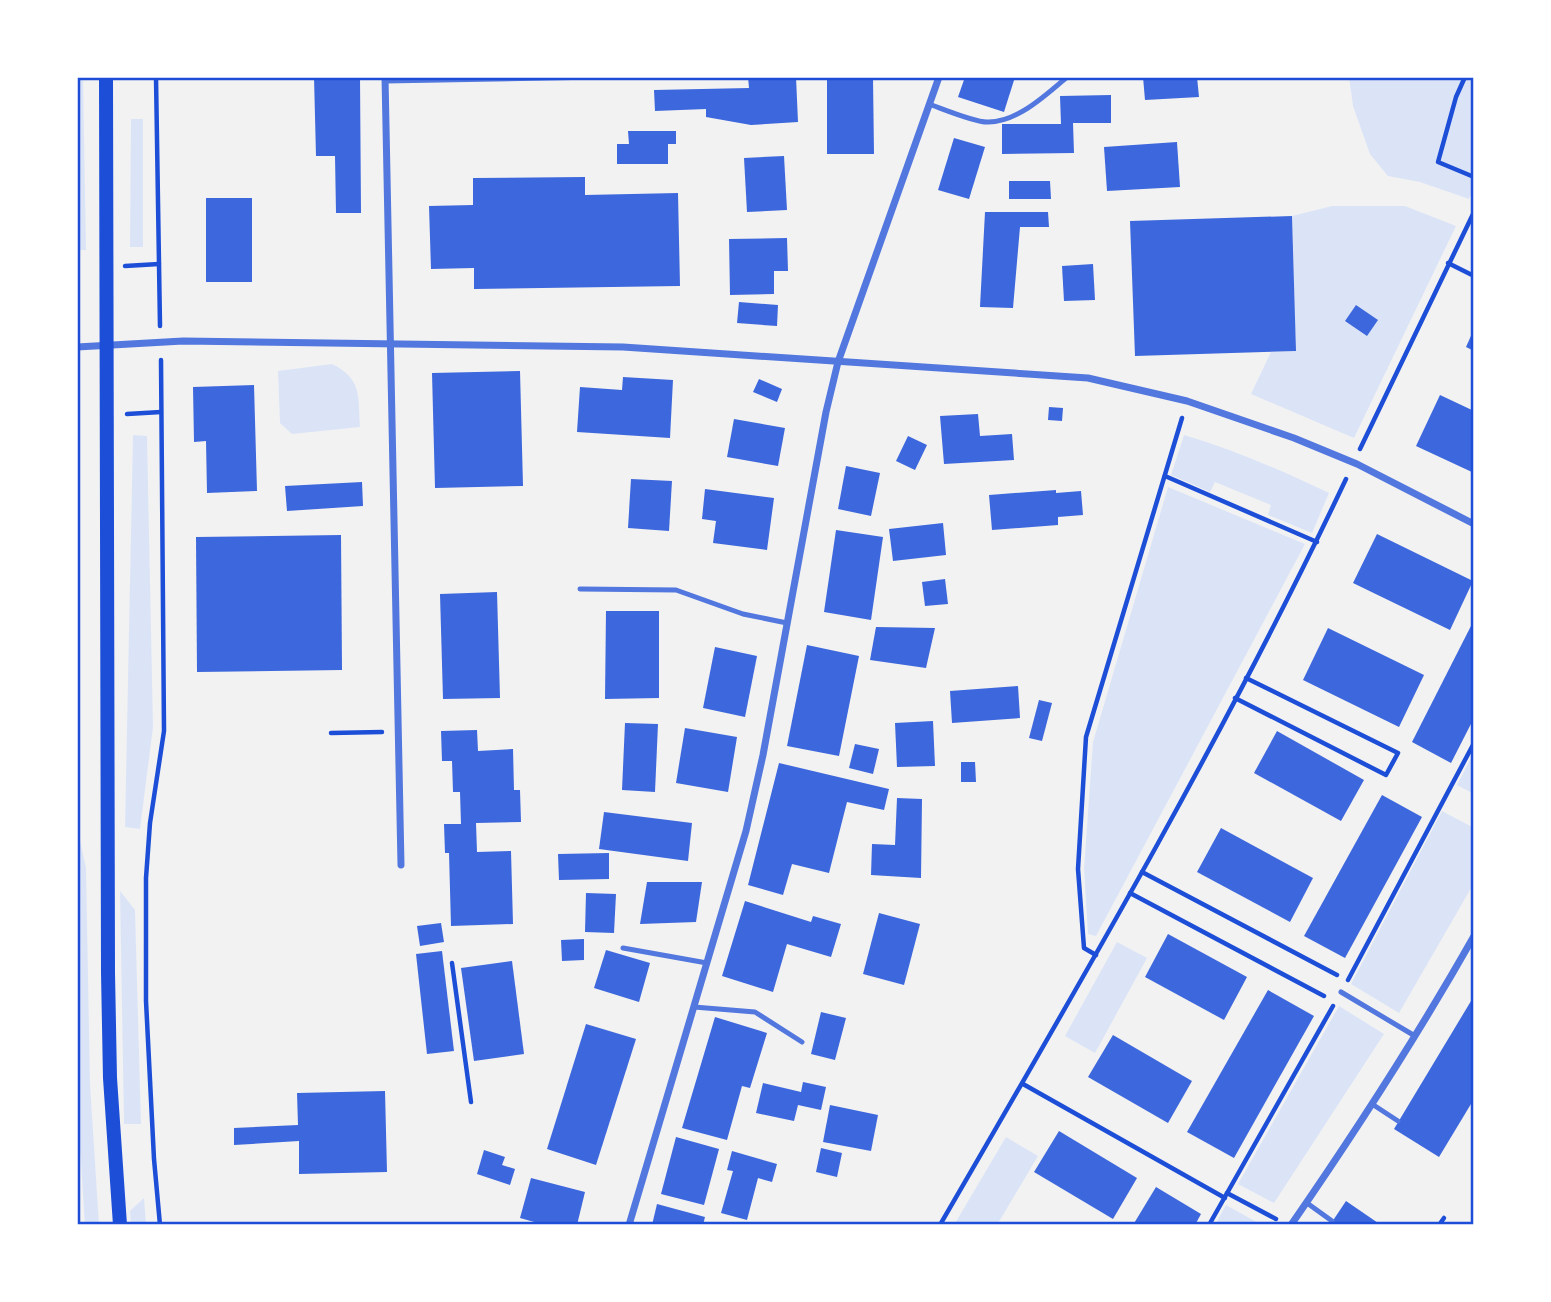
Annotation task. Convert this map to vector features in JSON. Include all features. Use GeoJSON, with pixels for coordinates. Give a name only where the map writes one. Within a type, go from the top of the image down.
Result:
{"type":"FeatureCollection","features":[{"type":"Feature","properties":{"kind":"main road"},"geometry":{"type":"LineString","coordinates":[[106,77],[107,973],[110,1078],[120,1225]]}},
{"type":"Feature","properties":{"kind":"street"},"geometry":{"type":"LineString","coordinates":[[629,1225],[746,831],[826,412],[838,362],[939,77]]}},
{"type":"Feature","properties":{"kind":"street"},"geometry":{"type":"LineString","coordinates":[[385,79],[401,865]]}},
{"type":"Feature","properties":{"kind":"street"},"geometry":{"type":"LineString","coordinates":[[77,347],[160,341],[623,347],[1088,378],[1187,401],[1271,429],[1354,463],[1474,524]]}},
{"type":"Feature","properties":{"kind":"street"},"geometry":{"type":"LineString","coordinates":[[1290,1225],[1372,1104],[1474,936]]}},
{"type":"Feature","properties":{"kind":"lane"},"geometry":{"type":"LineString","coordinates":[[385,79],[598,77]]}},
{"type":"Feature","properties":{"kind":"lane"},"geometry":{"type":"LineString","coordinates":[[929,104],[987,122],[1012,116],[1036,104],[1066,77]]}},
{"type":"Feature","properties":{"kind":"lane"},"geometry":{"type":"LineString","coordinates":[[580,590],[676,590],[743,614],[787,623]]}},
{"type":"Feature","properties":{"kind":"lane"},"geometry":{"type":"LineString","coordinates":[[623,947],[706,964]]}},
{"type":"Feature","properties":{"kind":"lane"},"geometry":{"type":"LineString","coordinates":[[1341,992],[1415,1036]]}},
{"type":"Feature","properties":{"kind":"lane"},"geometry":{"type":"LineString","coordinates":[[694,1007],[755,1012],[802,1042]]}},
{"type":"Feature","properties":{"kind":"lane"},"geometry":{"type":"LineString","coordinates":[[1372,1104],[1398,1121]]}},
{"type":"Feature","properties":{"kind":"lane"},"geometry":{"type":"LineString","coordinates":[[1307,1203],[1332,1221]]}},
{"type":"Feature","properties":{"kind":"path"},"geometry":{"type":"LineString","coordinates":[[156,77],[163,731],[150,823],[146,878],[146,1001],[160,1225]]}},
{"type":"Feature","properties":{"kind":"path"},"geometry":{"type":"LineString","coordinates":[[1465,77],[1456,97],[1438,162],[1474,177]]}},
{"type":"Feature","properties":{"kind":"path"},"geometry":{"type":"LineString","coordinates":[[940,1225],[1096,955],[1246,678],[1317,542],[1474,212]]}},
{"type":"Feature","properties":{"kind":"path"},"geometry":{"type":"LineString","coordinates":[[1448,262],[1474,276]]}},
{"type":"Feature","properties":{"kind":"path"},"geometry":{"type":"LineString","coordinates":[[1096,955],[1084,948],[1078,869],[1086,737],[1187,401]]}},
{"type":"Feature","properties":{"kind":"path"},"geometry":{"type":"LineString","coordinates":[[1165,476],[1317,542]]}},
{"type":"Feature","properties":{"kind":"path"},"geometry":{"type":"LineString","coordinates":[[1235,698],[1386,775],[1398,752],[1246,678]]}},
{"type":"Feature","properties":{"kind":"path"},"geometry":{"type":"LineString","coordinates":[[331,733],[398,731]]}},
{"type":"Feature","properties":{"kind":"path"},"geometry":{"type":"LineString","coordinates":[[1142,872],[1347,981],[1474,743]]}},
{"type":"Feature","properties":{"kind":"path"},"geometry":{"type":"LineString","coordinates":[[1130,893],[1335,1002],[1209,1225]]}},
{"type":"Feature","properties":{"kind":"path"},"geometry":{"type":"LineString","coordinates":[[452,963],[471,1102]]}},
{"type":"Feature","properties":{"kind":"path"},"geometry":{"type":"LineString","coordinates":[[1023,1084],[1226,1195],[1290,1225]]}},
{"type":"Feature","properties":{"kind":"path"},"geometry":{"type":"LineString","coordinates":[[1440,1225],[1444,1218]]}},
{"type":"Feature","properties":{"kind":"shaded area"},"geometry":{"type":"Polygon","coordinates":[[[77,77],[83,77],[86,250],[77,250],[77,77]]]}},
{"type":"Feature","properties":{"kind":"shaded area"},"geometry":{"type":"Polygon","coordinates":[[[1349,77],[1474,77],[1474,187],[1469,199],[1420,182],[1388,176],[1370,154],[1353,106],[1349,77]]]}},
{"type":"Feature","properties":{"kind":"shaded area"},"geometry":{"type":"Polygon","coordinates":[[[131,119],[143,119],[143,247],[130,247],[131,119]]]}},
{"type":"Feature","properties":{"kind":"shaded area"},"geometry":{"type":"Polygon","coordinates":[[[1332,206],[1405,206],[1456,226],[1354,438],[1251,394],[1271,352],[1296,351],[1292,216],[1332,206]]]}},
{"type":"Feature","properties":{"kind":"shaded area"},"geometry":{"type":"Polygon","coordinates":[[[332,364],[354,383],[360,427],[292,434],[280,423],[278,371],[332,364]]]}},
{"type":"Feature","properties":{"kind":"shaded area"},"geometry":{"type":"Polygon","coordinates":[[[133,435],[147,436],[153,727],[140,829],[125,827],[133,435]]]}},
{"type":"Feature","properties":{"kind":"shaded area"},"geometry":{"type":"Polygon","coordinates":[[[1184,435],[1257,461],[1329,493],[1312,533],[1268,515],[1271,505],[1215,482],[1210,492],[1171,475],[1184,435]]]}},
{"type":"Feature","properties":{"kind":"shaded area"},"geometry":{"type":"Polygon","coordinates":[[[1168,487],[1305,544],[1096,936],[1088,934],[1084,869],[1093,742],[1168,487]]]}},
{"type":"Feature","properties":{"kind":"shaded area"},"geometry":{"type":"Polygon","coordinates":[[[1474,752],[1474,794],[1457,785],[1474,752]]]}},
{"type":"Feature","properties":{"kind":"shaded area"},"geometry":{"type":"Polygon","coordinates":[[[1442,811],[1474,828],[1474,883],[1399,1013],[1351,984],[1442,811]]]}},
{"type":"Feature","properties":{"kind":"shaded area"},"geometry":{"type":"Polygon","coordinates":[[[77,827],[86,868],[90,1084],[99,1225],[85,1225],[77,1100],[77,827]]]}},
{"type":"Feature","properties":{"kind":"shaded area"},"geometry":{"type":"Polygon","coordinates":[[[120,891],[135,910],[141,1124],[124,1124],[120,891]]]}},
{"type":"Feature","properties":{"kind":"shaded area"},"geometry":{"type":"Polygon","coordinates":[[[1117,942],[1147,958],[1095,1053],[1065,1036],[1117,942]]]}},
{"type":"Feature","properties":{"kind":"shaded area"},"geometry":{"type":"Polygon","coordinates":[[[1339,1006],[1384,1034],[1274,1203],[1238,1184],[1339,1006]]]}},
{"type":"Feature","properties":{"kind":"shaded area"},"geometry":{"type":"Polygon","coordinates":[[[1006,1137],[1038,1156],[997,1225],[954,1225],[1006,1137]]]}},
{"type":"Feature","properties":{"kind":"shaded area"},"geometry":{"type":"Polygon","coordinates":[[[144,1198],[146,1225],[131,1225],[130,1211],[144,1198]]]}},
{"type":"Feature","properties":{"kind":"shaded area"},"geometry":{"type":"Polygon","coordinates":[[[1226,1205],[1262,1225],[1215,1225],[1226,1205]]]}},
{"type":"Feature","properties":{"kind":"building"},"geometry":{"type":"Polygon","coordinates":[[[314,77],[360,77],[361,213],[336,213],[335,156],[316,156],[314,77]]]}},
{"type":"Feature","properties":{"kind":"building"},"geometry":{"type":"Polygon","coordinates":[[[748,77],[796,77],[798,122],[751,125],[706,117],[706,109],[655,111],[654,90],[749,88],[748,77]]]}},
{"type":"Feature","properties":{"kind":"building"},"geometry":{"type":"Polygon","coordinates":[[[965,77],[1015,77],[1004,112],[958,97],[965,77]]]}},
{"type":"Feature","properties":{"kind":"building"},"geometry":{"type":"Polygon","coordinates":[[[1143,77],[1197,77],[1199,97],[1145,100],[1143,77]]]}},
{"type":"Feature","properties":{"kind":"building"},"geometry":{"type":"Polygon","coordinates":[[[827,78],[873,78],[874,154],[827,154],[827,78]]]}},
{"type":"Feature","properties":{"kind":"building"},"geometry":{"type":"Polygon","coordinates":[[[1111,95],[1111,123],[1073,123],[1074,153],[1002,154],[1002,124],[1061,124],[1060,96],[1111,95]]]}},
{"type":"Feature","properties":{"kind":"building"},"geometry":{"type":"Polygon","coordinates":[[[628,131],[676,131],[676,144],[668,144],[668,164],[617,164],[617,144],[629,144],[628,131]]]}},
{"type":"Feature","properties":{"kind":"building"},"geometry":{"type":"Polygon","coordinates":[[[954,138],[985,147],[969,199],[938,190],[954,138]]]}},
{"type":"Feature","properties":{"kind":"building"},"geometry":{"type":"Polygon","coordinates":[[[1177,142],[1180,187],[1107,191],[1104,147],[1177,142]]]}},
{"type":"Feature","properties":{"kind":"building"},"geometry":{"type":"Polygon","coordinates":[[[784,156],[787,210],[747,212],[744,158],[784,156]]]}},
{"type":"Feature","properties":{"kind":"building"},"geometry":{"type":"Polygon","coordinates":[[[585,177],[585,195],[678,193],[680,286],[474,289],[474,268],[431,269],[429,206],[473,205],[473,178],[585,177]]]}},
{"type":"Feature","properties":{"kind":"building"},"geometry":{"type":"Polygon","coordinates":[[[1009,181],[1050,181],[1051,199],[1009,199],[1009,181]]]}},
{"type":"Feature","properties":{"kind":"building"},"geometry":{"type":"Polygon","coordinates":[[[206,198],[252,198],[252,282],[206,282],[206,198]]]}},
{"type":"Feature","properties":{"kind":"building"},"geometry":{"type":"Polygon","coordinates":[[[985,212],[1048,212],[1049,227],[1020,227],[1013,308],[980,307],[985,212]]]}},
{"type":"Feature","properties":{"kind":"building"},"geometry":{"type":"Polygon","coordinates":[[[1292,216],[1296,351],[1135,356],[1130,221],[1292,216]]]}},
{"type":"Feature","properties":{"kind":"building"},"geometry":{"type":"Polygon","coordinates":[[[787,238],[788,271],[774,271],[774,294],[730,295],[729,239],[787,238]]]}},
{"type":"Feature","properties":{"kind":"building"},"geometry":{"type":"Polygon","coordinates":[[[1093,264],[1095,300],[1064,301],[1062,266],[1093,264]]]}},
{"type":"Feature","properties":{"kind":"building"},"geometry":{"type":"Polygon","coordinates":[[[739,302],[778,305],[777,326],[737,323],[739,302]]]}},
{"type":"Feature","properties":{"kind":"building"},"geometry":{"type":"Polygon","coordinates":[[[1356,305],[1378,320],[1367,336],[1345,321],[1356,305]]]}},
{"type":"Feature","properties":{"kind":"building"},"geometry":{"type":"Polygon","coordinates":[[[1474,329],[1474,351],[1466,347],[1474,329]]]}},
{"type":"Feature","properties":{"kind":"building"},"geometry":{"type":"Polygon","coordinates":[[[520,371],[523,486],[435,488],[432,373],[520,371]]]}},
{"type":"Feature","properties":{"kind":"building"},"geometry":{"type":"Polygon","coordinates":[[[623,377],[673,380],[670,438],[577,432],[580,387],[622,390],[623,377]]]}},
{"type":"Feature","properties":{"kind":"building"},"geometry":{"type":"Polygon","coordinates":[[[759,379],[782,389],[777,402],[753,392],[759,379]]]}},
{"type":"Feature","properties":{"kind":"building"},"geometry":{"type":"Polygon","coordinates":[[[254,385],[257,491],[207,493],[206,441],[194,442],[193,387],[254,385]]]}},
{"type":"Feature","properties":{"kind":"building"},"geometry":{"type":"Polygon","coordinates":[[[1440,395],[1474,411],[1474,473],[1416,446],[1440,395]]]}},
{"type":"Feature","properties":{"kind":"building"},"geometry":{"type":"Polygon","coordinates":[[[1049,407],[1063,408],[1062,421],[1048,420],[1049,407]]]}},
{"type":"Feature","properties":{"kind":"building"},"geometry":{"type":"Polygon","coordinates":[[[978,414],[980,436],[1012,434],[1014,460],[944,464],[940,416],[978,414]]]}},
{"type":"Feature","properties":{"kind":"building"},"geometry":{"type":"Polygon","coordinates":[[[734,419],[785,428],[778,466],[727,457],[734,419]]]}},
{"type":"Feature","properties":{"kind":"building"},"geometry":{"type":"Polygon","coordinates":[[[908,436],[927,445],[915,470],[896,461],[908,436]]]}},
{"type":"Feature","properties":{"kind":"building"},"geometry":{"type":"Polygon","coordinates":[[[846,466],[880,473],[871,516],[838,509],[846,466]]]}},
{"type":"Feature","properties":{"kind":"building"},"geometry":{"type":"Polygon","coordinates":[[[631,479],[672,481],[669,531],[628,528],[631,479]]]}},
{"type":"Feature","properties":{"kind":"building"},"geometry":{"type":"Polygon","coordinates":[[[362,482],[363,506],[287,511],[285,486],[362,482]]]}},
{"type":"Feature","properties":{"kind":"building"},"geometry":{"type":"Polygon","coordinates":[[[705,489],[774,498],[767,550],[713,543],[716,521],[702,519],[705,489]]]}},
{"type":"Feature","properties":{"kind":"building"},"geometry":{"type":"Polygon","coordinates":[[[1056,490],[1056,493],[1081,491],[1083,515],[1058,517],[1058,525],[992,530],[989,495],[1056,490]]]}},
{"type":"Feature","properties":{"kind":"building"},"geometry":{"type":"Polygon","coordinates":[[[943,523],[946,555],[893,561],[889,529],[943,523]]]}},
{"type":"Feature","properties":{"kind":"building"},"geometry":{"type":"Polygon","coordinates":[[[836,530],[883,537],[871,620],[824,612],[836,530]]]}},
{"type":"Feature","properties":{"kind":"building"},"geometry":{"type":"Polygon","coordinates":[[[1377,534],[1473,581],[1450,630],[1353,583],[1377,534]]]}},
{"type":"Feature","properties":{"kind":"building"},"geometry":{"type":"Polygon","coordinates":[[[341,535],[342,670],[197,672],[196,537],[341,535]]]}},
{"type":"Feature","properties":{"kind":"building"},"geometry":{"type":"Polygon","coordinates":[[[945,579],[948,604],[925,606],[922,582],[945,579]]]}},
{"type":"Feature","properties":{"kind":"building"},"geometry":{"type":"Polygon","coordinates":[[[497,592],[500,698],[443,699],[440,594],[497,592]]]}},
{"type":"Feature","properties":{"kind":"building"},"geometry":{"type":"Polygon","coordinates":[[[606,611],[659,611],[659,698],[605,699],[606,611]]]}},
{"type":"Feature","properties":{"kind":"building"},"geometry":{"type":"Polygon","coordinates":[[[1474,620],[1474,718],[1451,763],[1412,742],[1474,620]]]}},
{"type":"Feature","properties":{"kind":"building"},"geometry":{"type":"Polygon","coordinates":[[[876,627],[935,628],[926,668],[870,660],[876,627]]]}},
{"type":"Feature","properties":{"kind":"building"},"geometry":{"type":"Polygon","coordinates":[[[1328,628],[1424,675],[1399,727],[1303,680],[1328,628]]]}},
{"type":"Feature","properties":{"kind":"building"},"geometry":{"type":"Polygon","coordinates":[[[807,645],[859,656],[839,756],[787,746],[807,645]]]}},
{"type":"Feature","properties":{"kind":"building"},"geometry":{"type":"Polygon","coordinates":[[[715,647],[757,656],[745,717],[703,708],[715,647]]]}},
{"type":"Feature","properties":{"kind":"building"},"geometry":{"type":"Polygon","coordinates":[[[1018,686],[1020,718],[952,723],[950,691],[1018,686]]]}},
{"type":"Feature","properties":{"kind":"building"},"geometry":{"type":"Polygon","coordinates":[[[1039,700],[1052,703],[1042,741],[1029,738],[1039,700]]]}},
{"type":"Feature","properties":{"kind":"building"},"geometry":{"type":"Polygon","coordinates":[[[933,721],[935,766],[897,767],[895,723],[933,721]]]}},
{"type":"Feature","properties":{"kind":"building"},"geometry":{"type":"Polygon","coordinates":[[[625,723],[658,724],[655,792],[622,790],[625,723]]]}},
{"type":"Feature","properties":{"kind":"building"},"geometry":{"type":"Polygon","coordinates":[[[685,728],[737,737],[728,792],[676,783],[685,728]]]}},
{"type":"Feature","properties":{"kind":"building"},"geometry":{"type":"Polygon","coordinates":[[[477,730],[478,751],[513,749],[514,790],[520,790],[521,822],[476,823],[477,852],[511,851],[513,924],[451,926],[449,853],[445,853],[444,824],[461,824],[460,792],[453,792],[452,761],[442,761],[441,731],[477,730]]]}},
{"type":"Feature","properties":{"kind":"building"},"geometry":{"type":"Polygon","coordinates":[[[1277,731],[1364,780],[1341,821],[1254,773],[1277,731]]]}},
{"type":"Feature","properties":{"kind":"building"},"geometry":{"type":"Polygon","coordinates":[[[855,744],[879,749],[873,774],[849,768],[855,744]]]}},
{"type":"Feature","properties":{"kind":"building"},"geometry":{"type":"Polygon","coordinates":[[[961,762],[975,762],[976,782],[961,782],[961,762]]]}},
{"type":"Feature","properties":{"kind":"building"},"geometry":{"type":"Polygon","coordinates":[[[779,763],[889,789],[884,810],[847,802],[829,873],[792,864],[783,895],[748,885],[779,763]]]}},
{"type":"Feature","properties":{"kind":"building"},"geometry":{"type":"Polygon","coordinates":[[[1382,795],[1422,817],[1345,958],[1304,936],[1382,795]]]}},
{"type":"Feature","properties":{"kind":"building"},"geometry":{"type":"Polygon","coordinates":[[[897,798],[922,799],[921,878],[871,875],[872,844],[895,845],[897,798]]]}},
{"type":"Feature","properties":{"kind":"building"},"geometry":{"type":"Polygon","coordinates":[[[604,812],[692,823],[688,861],[599,849],[604,812]]]}},
{"type":"Feature","properties":{"kind":"building"},"geometry":{"type":"Polygon","coordinates":[[[1221,828],[1313,878],[1290,922],[1197,872],[1221,828]]]}},
{"type":"Feature","properties":{"kind":"building"},"geometry":{"type":"Polygon","coordinates":[[[609,853],[609,879],[559,880],[558,854],[609,853]]]}},
{"type":"Feature","properties":{"kind":"building"},"geometry":{"type":"Polygon","coordinates":[[[647,882],[702,882],[696,922],[640,924],[647,882]]]}},
{"type":"Feature","properties":{"kind":"building"},"geometry":{"type":"Polygon","coordinates":[[[586,893],[616,894],[614,933],[585,932],[586,893]]]}},
{"type":"Feature","properties":{"kind":"building"},"geometry":{"type":"Polygon","coordinates":[[[745,901],[811,922],[813,916],[841,924],[831,957],[787,944],[773,992],[722,976],[745,901]]]}},
{"type":"Feature","properties":{"kind":"building"},"geometry":{"type":"Polygon","coordinates":[[[879,913],[920,924],[904,985],[863,974],[879,913]]]}},
{"type":"Feature","properties":{"kind":"building"},"geometry":{"type":"Polygon","coordinates":[[[441,923],[444,942],[420,946],[417,926],[441,923]]]}},
{"type":"Feature","properties":{"kind":"building"},"geometry":{"type":"Polygon","coordinates":[[[1168,934],[1247,977],[1224,1020],[1145,977],[1168,934]]]}},
{"type":"Feature","properties":{"kind":"building"},"geometry":{"type":"Polygon","coordinates":[[[584,939],[584,960],[562,961],[561,940],[584,939]]]}},
{"type":"Feature","properties":{"kind":"building"},"geometry":{"type":"Polygon","coordinates":[[[606,950],[650,963],[639,1002],[594,988],[606,950]]]}},
{"type":"Feature","properties":{"kind":"building"},"geometry":{"type":"Polygon","coordinates":[[[442,951],[454,1051],[427,1054],[416,954],[442,951]]]}},
{"type":"Feature","properties":{"kind":"building"},"geometry":{"type":"Polygon","coordinates":[[[512,961],[524,1054],[474,1061],[461,968],[512,961]]]}},
{"type":"Feature","properties":{"kind":"building"},"geometry":{"type":"Polygon","coordinates":[[[1268,990],[1314,1016],[1234,1158],[1187,1132],[1268,990]]]}},
{"type":"Feature","properties":{"kind":"building"},"geometry":{"type":"Polygon","coordinates":[[[1474,996],[1474,1099],[1439,1157],[1394,1129],[1474,996]]]}},
{"type":"Feature","properties":{"kind":"building"},"geometry":{"type":"Polygon","coordinates":[[[821,1012],[846,1018],[835,1060],[811,1054],[821,1012]]]}},
{"type":"Feature","properties":{"kind":"building"},"geometry":{"type":"Polygon","coordinates":[[[715,1017],[767,1033],[750,1088],[742,1086],[727,1140],[682,1128],[715,1017]]]}},
{"type":"Feature","properties":{"kind":"building"},"geometry":{"type":"Polygon","coordinates":[[[586,1024],[636,1039],[596,1165],[547,1149],[586,1024]]]}},
{"type":"Feature","properties":{"kind":"building"},"geometry":{"type":"Polygon","coordinates":[[[1113,1035],[1192,1081],[1168,1123],[1088,1077],[1113,1035]]]}},
{"type":"Feature","properties":{"kind":"building"},"geometry":{"type":"Polygon","coordinates":[[[803,1082],[826,1087],[821,1110],[798,1105],[794,1121],[756,1113],[763,1083],[801,1092],[803,1082]]]}},
{"type":"Feature","properties":{"kind":"building"},"geometry":{"type":"Polygon","coordinates":[[[385,1091],[387,1172],[299,1174],[299,1141],[234,1145],[234,1128],[298,1125],[297,1093],[385,1091]]]}},
{"type":"Feature","properties":{"kind":"building"},"geometry":{"type":"Polygon","coordinates":[[[830,1105],[878,1115],[871,1151],[823,1142],[830,1105]]]}},
{"type":"Feature","properties":{"kind":"building"},"geometry":{"type":"Polygon","coordinates":[[[1059,1131],[1137,1178],[1113,1219],[1034,1172],[1059,1131]]]}},
{"type":"Feature","properties":{"kind":"building"},"geometry":{"type":"Polygon","coordinates":[[[676,1137],[719,1149],[704,1205],[661,1194],[676,1137]]]}},
{"type":"Feature","properties":{"kind":"building"},"geometry":{"type":"Polygon","coordinates":[[[821,1148],[842,1153],[837,1177],[816,1172],[821,1148]]]}},
{"type":"Feature","properties":{"kind":"building"},"geometry":{"type":"Polygon","coordinates":[[[484,1150],[505,1157],[502,1165],[515,1169],[510,1185],[477,1174],[484,1150]]]}},
{"type":"Feature","properties":{"kind":"building"},"geometry":{"type":"Polygon","coordinates":[[[732,1151],[777,1164],[772,1182],[758,1178],[747,1220],[721,1213],[733,1171],[727,1170],[732,1151]]]}},
{"type":"Feature","properties":{"kind":"building"},"geometry":{"type":"Polygon","coordinates":[[[531,1178],[585,1192],[577,1225],[545,1225],[520,1218],[531,1178]]]}},
{"type":"Feature","properties":{"kind":"building"},"geometry":{"type":"Polygon","coordinates":[[[1156,1187],[1201,1214],[1195,1225],[1133,1225],[1156,1187]]]}},
{"type":"Feature","properties":{"kind":"building"},"geometry":{"type":"Polygon","coordinates":[[[1346,1201],[1381,1225],[1330,1225],[1346,1201]]]}},
{"type":"Feature","properties":{"kind":"building"},"geometry":{"type":"Polygon","coordinates":[[[657,1204],[705,1217],[703,1225],[652,1225],[657,1204]]]}}]}
